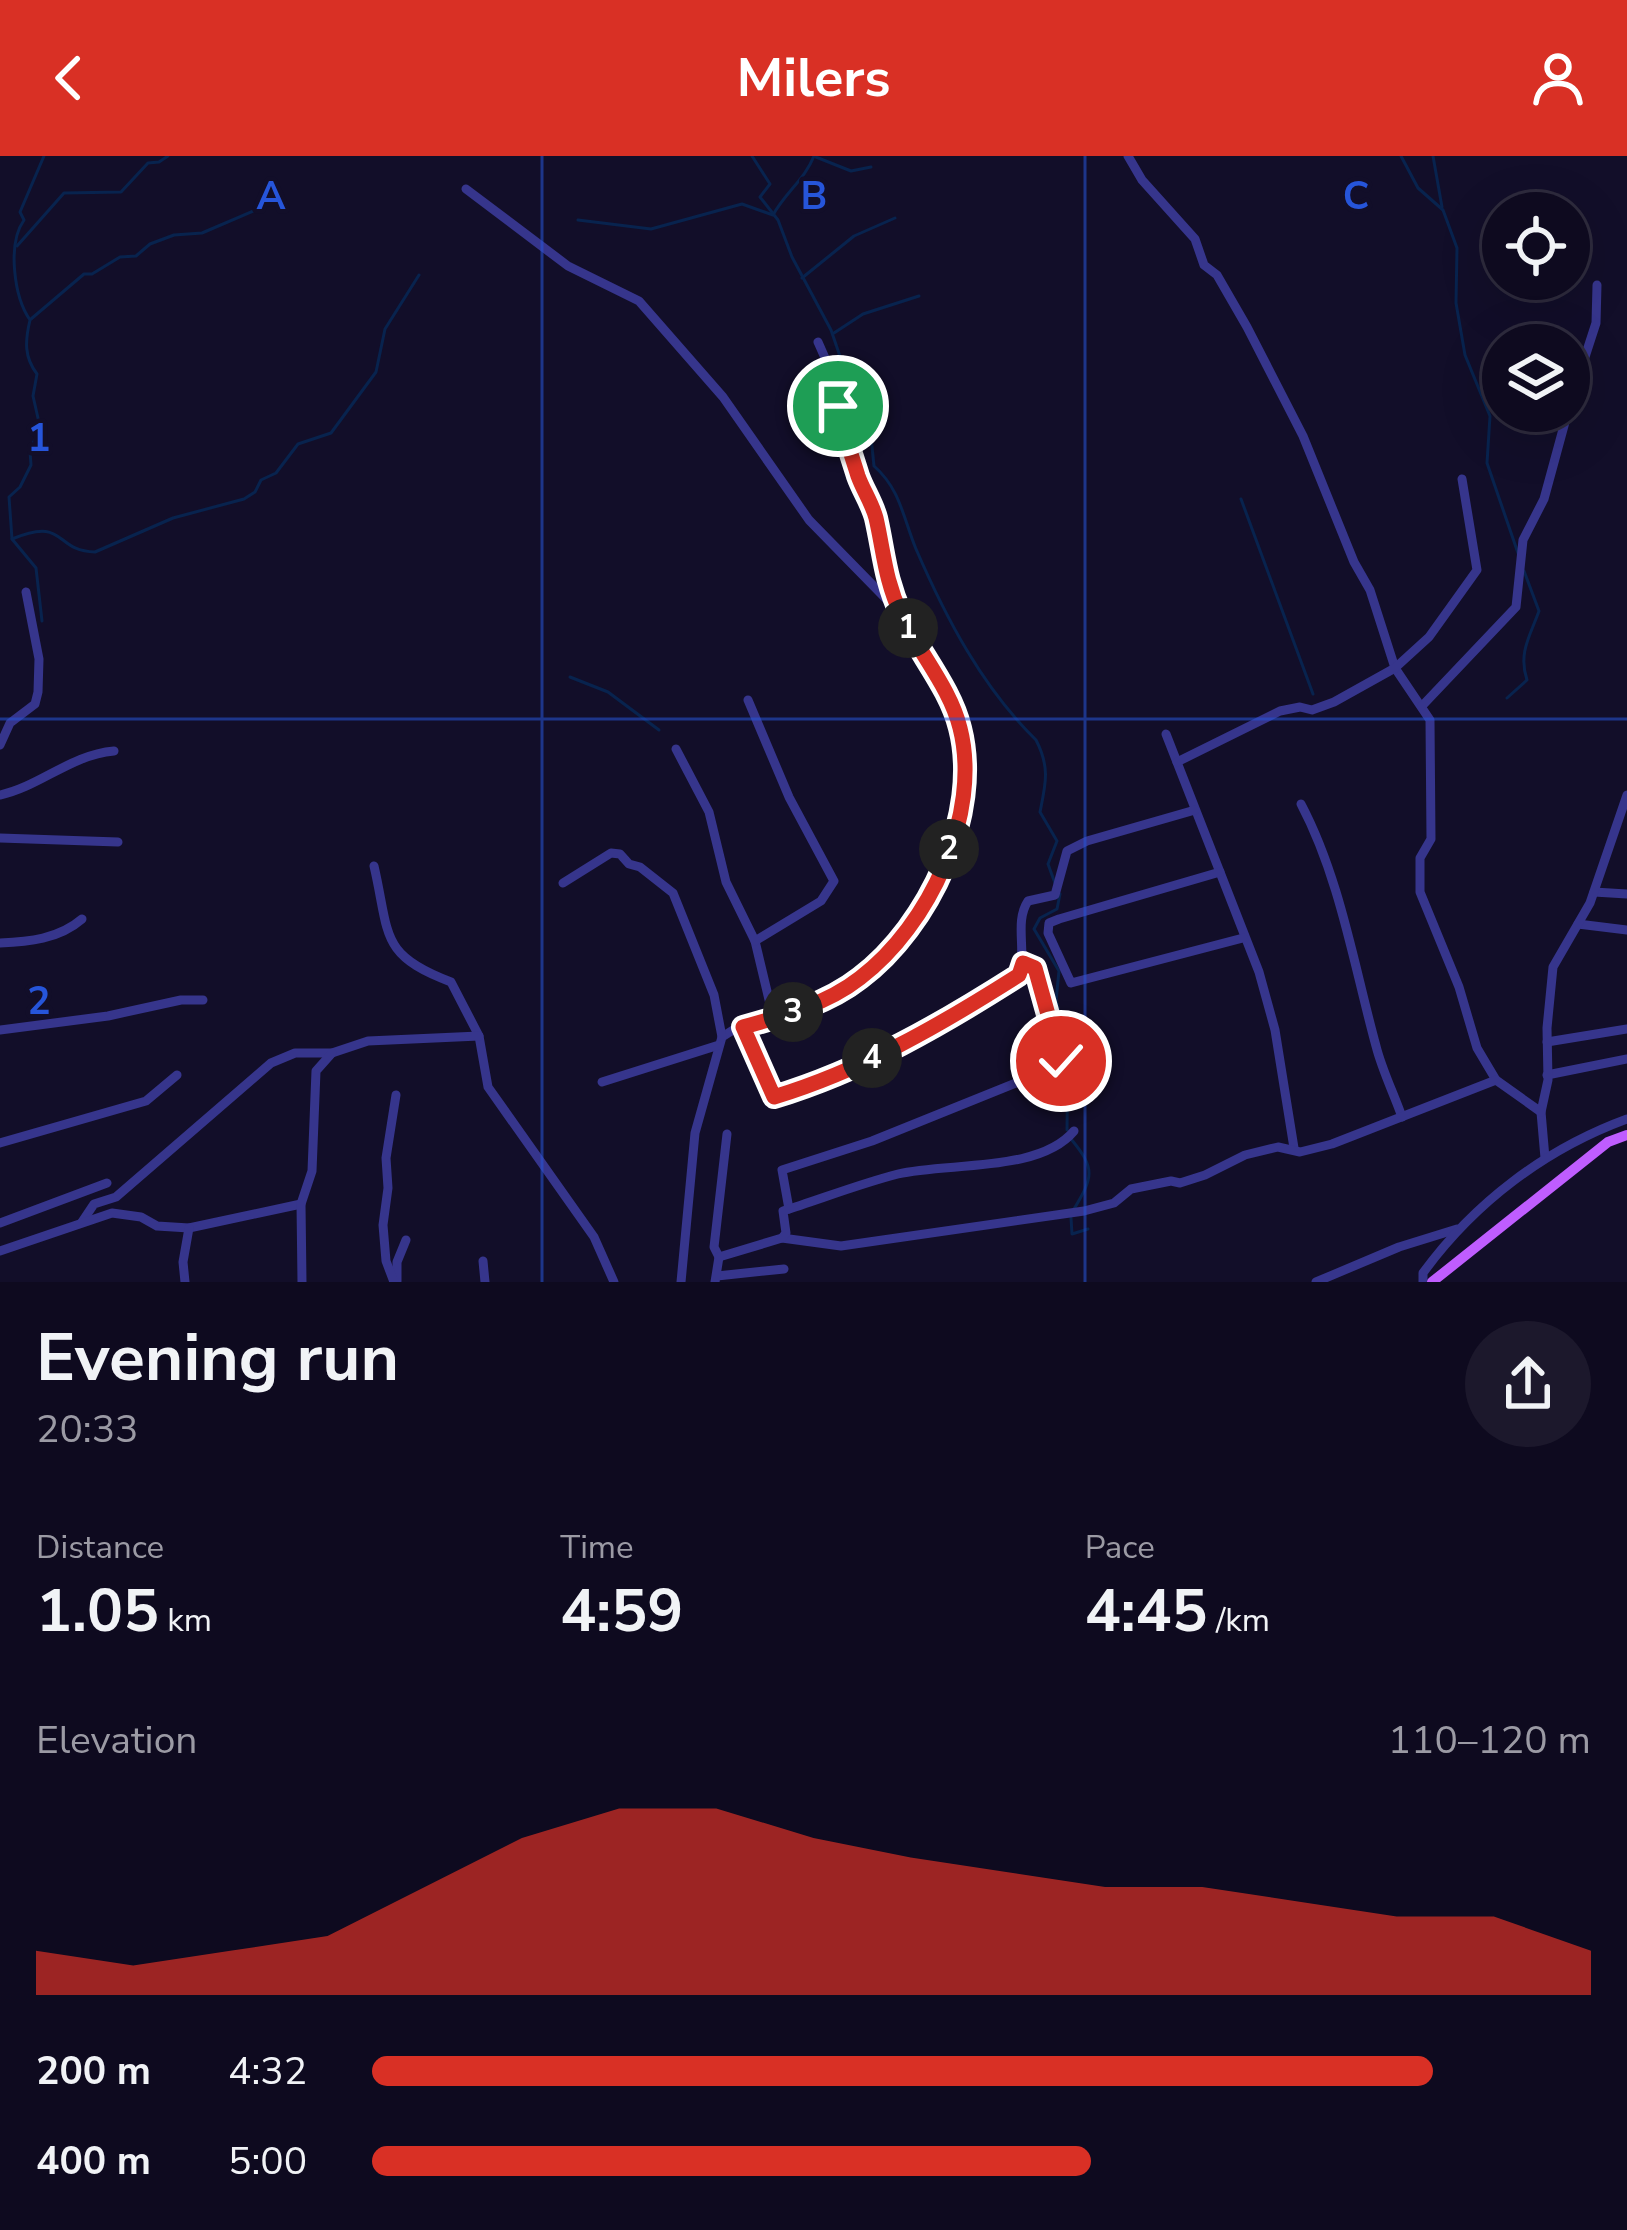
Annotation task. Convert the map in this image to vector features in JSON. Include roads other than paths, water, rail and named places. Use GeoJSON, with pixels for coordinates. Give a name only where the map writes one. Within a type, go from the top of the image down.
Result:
{"type":"FeatureCollection","features":[{"type":"Feature","properties":{"kind":"main road"},"geometry":{"type":"LineString","coordinates":[[1428,1282],[1608,1142],[1627,1135]]}},
{"type":"Feature","properties":{"kind":"street"},"geometry":{"type":"LineString","coordinates":[[1128,156],[1142,180],[1195,239],[1204,265],[1217,275],[1247,327],[1303,436],[1370,590],[1395,668],[1430,720],[1431,839],[1420,858],[1420,892],[1459,987],[1477,1048],[1496,1080],[1541,1112]]}},
{"type":"Feature","properties":{"kind":"street"},"geometry":{"type":"LineString","coordinates":[[466,189],[568,266],[640,301],[723,397],[809,520],[900,613]]}},
{"type":"Feature","properties":{"kind":"street"},"geometry":{"type":"LineString","coordinates":[[1590,341],[1596,323],[1597,285]]}},
{"type":"Feature","properties":{"kind":"street"},"geometry":{"type":"LineString","coordinates":[[602,1082],[720,1041],[861,978],[911,922],[944,873],[964,781],[959,722],[900,613],[883,569],[875,514],[857,474],[841,425],[833,376],[818,342]]}},
{"type":"Feature","properties":{"kind":"street"},"geometry":{"type":"LineString","coordinates":[[1422,706],[1516,607],[1522,541],[1544,499],[1562,432]]}},
{"type":"Feature","properties":{"kind":"street"},"geometry":{"type":"LineString","coordinates":[[1177,762],[1280,711],[1312,710],[1334,702],[1395,668],[1429,637],[1477,569],[1462,479]]}},
{"type":"Feature","properties":{"kind":"street"},"geometry":{"type":"LineString","coordinates":[[0,745],[10,723],[35,704],[38,692],[39,659],[26,592]]}},
{"type":"Feature","properties":{"kind":"street"},"geometry":{"type":"LineString","coordinates":[[748,700],[789,797],[834,881],[821,901],[755,941]]}},
{"type":"Feature","properties":{"kind":"street"},"geometry":{"type":"LineString","coordinates":[[1166,734],[1258,972],[1275,1030],[1294,1148]]}},
{"type":"Feature","properties":{"kind":"street"},"geometry":{"type":"LineString","coordinates":[[676,749],[709,812],[726,882],[755,941],[771,1008],[768,1020]]}},
{"type":"Feature","properties":{"kind":"street"},"geometry":{"type":"LineString","coordinates":[[0,795],[70,760],[114,751]]}},
{"type":"Feature","properties":{"kind":"street"},"geometry":{"type":"LineString","coordinates":[[1545,1158],[1541,1112],[1553,968],[1594,892],[1627,795]]}},
{"type":"Feature","properties":{"kind":"street"},"geometry":{"type":"LineString","coordinates":[[1301,804],[1322,854],[1365,995],[1376,1048],[1402,1117]]}},
{"type":"Feature","properties":{"kind":"street"},"geometry":{"type":"LineString","coordinates":[[743,1027],[774,1097],[819,1083],[914,1040],[1019,975],[1022,911],[1028,901],[1055,895],[1067,851],[1195,810]]}},
{"type":"Feature","properties":{"kind":"street"},"geometry":{"type":"LineString","coordinates":[[0,838],[118,842]]}},
{"type":"Feature","properties":{"kind":"street"},"geometry":{"type":"LineString","coordinates":[[563,883],[611,854],[620,854],[640,867],[673,892],[715,995],[720,1041],[694,1133],[681,1282]]}},
{"type":"Feature","properties":{"kind":"street"},"geometry":{"type":"LineString","coordinates":[[374,866],[393,947],[420,970],[452,982],[479,1036],[488,1088],[594,1237],[614,1282]]}},
{"type":"Feature","properties":{"kind":"street"},"geometry":{"type":"LineString","coordinates":[[1220,872],[1059,919],[1049,923],[1048,933],[1070,983],[1243,938]]}},
{"type":"Feature","properties":{"kind":"street"},"geometry":{"type":"LineString","coordinates":[[1594,892],[1627,894]]}},
{"type":"Feature","properties":{"kind":"street"},"geometry":{"type":"LineString","coordinates":[[0,944],[40,939],[82,920]]}},
{"type":"Feature","properties":{"kind":"street"},"geometry":{"type":"LineString","coordinates":[[1578,924],[1627,930]]}},
{"type":"Feature","properties":{"kind":"street"},"geometry":{"type":"LineString","coordinates":[[790,1209],[782,1170],[910,1126],[1058,1066],[1060,1047],[1035,968],[1023,963]]}},
{"type":"Feature","properties":{"kind":"street"},"geometry":{"type":"LineString","coordinates":[[0,1030],[203,1000]]}},
{"type":"Feature","properties":{"kind":"street"},"geometry":{"type":"LineString","coordinates":[[1547,1042],[1627,1029]]}},
{"type":"Feature","properties":{"kind":"street"},"geometry":{"type":"LineString","coordinates":[[82,1222],[94,1204],[116,1197],[271,1063],[295,1053],[332,1053],[368,1041],[479,1036]]}},
{"type":"Feature","properties":{"kind":"street"},"geometry":{"type":"LineString","coordinates":[[302,1282],[302,1204],[312,1171],[316,1071],[332,1053]]}},
{"type":"Feature","properties":{"kind":"street"},"geometry":{"type":"LineString","coordinates":[[1547,1075],[1627,1059]]}},
{"type":"Feature","properties":{"kind":"street"},"geometry":{"type":"LineString","coordinates":[[0,1143],[146,1101],[177,1075]]}},
{"type":"Feature","properties":{"kind":"street"},"geometry":{"type":"LineString","coordinates":[[718,1257],[782,1238],[841,1246],[1084,1211],[1114,1203],[1131,1189],[1171,1180],[1180,1183],[1245,1155],[1294,1148],[1300,1152],[1332,1144],[1496,1080]]}},
{"type":"Feature","properties":{"kind":"street"},"geometry":{"type":"LineString","coordinates":[[395,1282],[386,1261],[383,1225],[386,1158],[396,1095]]}},
{"type":"Feature","properties":{"kind":"street"},"geometry":{"type":"LineString","coordinates":[[1428,1282],[1423,1273],[1456,1229],[1545,1158],[1627,1119]]}},
{"type":"Feature","properties":{"kind":"street"},"geometry":{"type":"LineString","coordinates":[[782,1238],[786,1233],[783,1211],[904,1172],[957,1169],[1047,1150],[1074,1131]]}},
{"type":"Feature","properties":{"kind":"street"},"geometry":{"type":"LineString","coordinates":[[727,1134],[714,1247],[716,1279],[784,1269]]}},
{"type":"Feature","properties":{"kind":"street"},"geometry":{"type":"LineString","coordinates":[[0,1223],[107,1183]]}},
{"type":"Feature","properties":{"kind":"street"},"geometry":{"type":"LineString","coordinates":[[0,1251],[112,1213],[141,1217],[157,1226],[189,1228],[302,1204]]}},
{"type":"Feature","properties":{"kind":"street"},"geometry":{"type":"LineString","coordinates":[[185,1282],[182,1262],[189,1228]]}},
{"type":"Feature","properties":{"kind":"street"},"geometry":{"type":"LineString","coordinates":[[1316,1282],[1456,1229]]}},
{"type":"Feature","properties":{"kind":"street"},"geometry":{"type":"LineString","coordinates":[[395,1282],[406,1240]]}},
{"type":"Feature","properties":{"kind":"street"},"geometry":{"type":"LineString","coordinates":[[483,1261],[485,1282]]}},
{"type":"Feature","properties":{"kind":"waterway"},"geometry":{"type":"LineString","coordinates":[[42,621],[36,568],[12,539],[9,497],[31,465],[30,451],[40,427],[33,396],[37,374],[27,348],[30,320],[17,285],[14,256],[24,220],[20,212],[44,156]]}},
{"type":"Feature","properties":{"kind":"waterway"},"geometry":{"type":"LineString","coordinates":[[17,246],[64,193],[121,192],[148,163],[168,156]]}},
{"type":"Feature","properties":{"kind":"waterway"},"geometry":{"type":"LineString","coordinates":[[752,156],[770,184],[760,197],[778,220],[854,381],[858,394],[854,411],[871,437],[874,466],[896,495],[916,549],[967,650],[999,698],[1036,740],[1045,775],[1040,812],[1057,841],[1048,864],[1056,886]]}},
{"type":"Feature","properties":{"kind":"waterway"},"geometry":{"type":"LineString","coordinates":[[578,220],[651,229],[742,204],[773,215],[814,156]]}},
{"type":"Feature","properties":{"kind":"waterway"},"geometry":{"type":"LineString","coordinates":[[1401,156],[1418,188],[1443,210],[1457,248],[1456,303],[1465,355],[1490,416],[1487,463],[1519,556]]}},
{"type":"Feature","properties":{"kind":"waterway"},"geometry":{"type":"LineString","coordinates":[[1433,156],[1442,207]]}},
{"type":"Feature","properties":{"kind":"waterway"},"geometry":{"type":"LineString","coordinates":[[816,157],[851,171],[871,167]]}},
{"type":"Feature","properties":{"kind":"waterway"},"geometry":{"type":"LineString","coordinates":[[31,319],[84,274],[120,257],[136,256],[150,244],[174,235],[202,233],[263,207]]}},
{"type":"Feature","properties":{"kind":"waterway"},"geometry":{"type":"LineString","coordinates":[[802,278],[854,236],[895,218]]}},
{"type":"Feature","properties":{"kind":"waterway"},"geometry":{"type":"LineString","coordinates":[[12,539],[42,531],[95,552],[173,518],[255,492],[298,444],[331,433],[376,372],[385,329],[419,275]]}},
{"type":"Feature","properties":{"kind":"waterway"},"geometry":{"type":"LineString","coordinates":[[834,333],[863,314],[919,296]]}},
{"type":"Feature","properties":{"kind":"waterway"},"geometry":{"type":"LineString","coordinates":[[1241,499],[1313,694]]}},
{"type":"Feature","properties":{"kind":"waterway"},"geometry":{"type":"LineString","coordinates":[[1507,698],[1527,680],[1524,653],[1539,611],[1524,571]]}},
{"type":"Feature","properties":{"kind":"waterway"},"geometry":{"type":"LineString","coordinates":[[570,677],[608,692],[659,730]]}},
{"type":"Feature","properties":{"kind":"waterway"},"geometry":{"type":"LineString","coordinates":[[1060,894],[1057,909],[1040,918],[1034,929],[1059,971],[1056,1001],[1068,1044],[1067,1130]]}},
{"type":"Feature","properties":{"kind":"waterway"},"geometry":{"type":"LineString","coordinates":[[1071,1139],[1089,1173],[1074,1209]]}},
{"type":"Feature","properties":{"kind":"waterway"},"geometry":{"type":"LineString","coordinates":[[1071,1218],[1072,1234],[1088,1229]]}}]}
